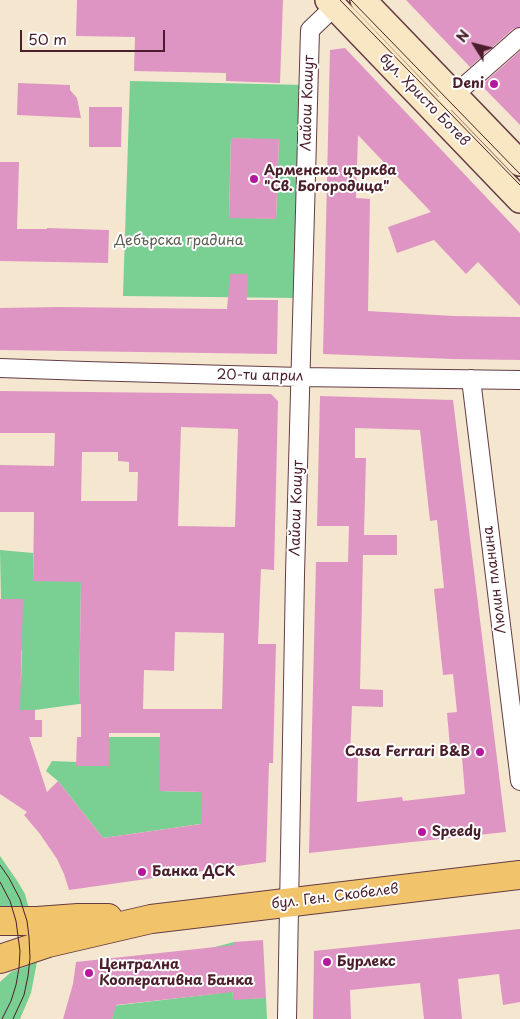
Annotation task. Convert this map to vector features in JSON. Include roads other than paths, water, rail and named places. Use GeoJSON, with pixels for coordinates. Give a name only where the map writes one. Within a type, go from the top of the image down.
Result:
{"type":"FeatureCollection","features":[{"type":"Feature","properties":{"kind":"main road","name":"бул. Христо Ботев"},"geometry":{"type":"LineString","coordinates":[[363,0],[520,163]]}},
{"type":"Feature","properties":{"kind":"main road","name":"бул. Христо Ботев"},"geometry":{"type":"LineString","coordinates":[[331,3],[520,200]]}},
{"type":"Feature","properties":{"kind":"main road","name":"бул. Ген. Скобелев"},"geometry":{"type":"LineString","coordinates":[[0,960],[48,943],[151,919],[520,875]]}},
{"type":"Feature","properties":{"kind":"main road","name":"бул. Ген. Скобелев"},"geometry":{"type":"LineString","coordinates":[[0,921],[78,918],[151,919]]}},
{"type":"Feature","properties":{"kind":"street","name":"Лайош Кошут"},"geometry":{"type":"LineString","coordinates":[[287,1019],[295,584],[310,30],[331,3]]}},
{"type":"Feature","properties":{"kind":"street"},"geometry":{"type":"LineString","coordinates":[[436,111],[520,37]]}},
{"type":"Feature","properties":{"kind":"street","name":"20-ти април"},"geometry":{"type":"LineString","coordinates":[[0,368],[520,380]]}},
{"type":"Feature","properties":{"kind":"street","name":"Люлин планина"},"geometry":{"type":"LineString","coordinates":[[471,379],[520,781]]}},
{"type":"Feature","properties":{"kind":"tram line"},"geometry":{"type":"LineString","coordinates":[[340,0],[520,185]]}},
{"type":"Feature","properties":{"kind":"tram line"},"geometry":{"type":"LineString","coordinates":[[351,0],[520,174]]}},
{"type":"Feature","properties":{"kind":"tram line"},"geometry":{"type":"LineString","coordinates":[[0,865],[20,899],[27,921],[29,937],[30,958],[28,976],[24,995],[13,1019]]}},
{"type":"Feature","properties":{"kind":"tram line"},"geometry":{"type":"LineString","coordinates":[[0,882],[10,901],[16,921],[20,951],[16,985],[2,1019]]}},
{"type":"Feature","properties":{"kind":"place","name":"Deni"},"geometry":{"type":"Point","coordinates":[494,84]}},
{"type":"Feature","properties":{"kind":"place","name":"Арменска църква \"Св. Богородица\""},"geometry":{"type":"Point","coordinates":[254,179]}},
{"type":"Feature","properties":{"kind":"place","name":"Casa Ferrari B&B"},"geometry":{"type":"Point","coordinates":[480,752]}},
{"type":"Feature","properties":{"kind":"place","name":"Speedy"},"geometry":{"type":"Point","coordinates":[422,832]}},
{"type":"Feature","properties":{"kind":"place","name":"Банка ДСК"},"geometry":{"type":"Point","coordinates":[142,872]}},
{"type":"Feature","properties":{"kind":"place","name":"Бурлекс"},"geometry":{"type":"Point","coordinates":[327,962]}},
{"type":"Feature","properties":{"kind":"place","name":"Централна Кооперативна Банка"},"geometry":{"type":"Point","coordinates":[89,973]}},
{"type":"Feature","properties":{"kind":"park label","name":"Дебърска градина"},"geometry":{"type":"Point","coordinates":[179,241]}}]}
